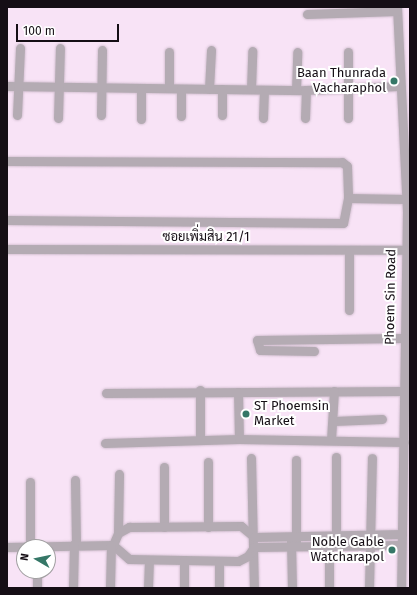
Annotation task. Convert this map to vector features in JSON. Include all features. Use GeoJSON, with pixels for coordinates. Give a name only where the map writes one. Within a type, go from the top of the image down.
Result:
{"type":"FeatureCollection","features":[{"type":"Feature","properties":{"kind":"street"},"geometry":{"type":"LineString","coordinates":[[307,14],[397,9]]}},
{"type":"Feature","properties":{"kind":"street","name":"Phoem Sin Road"},"geometry":{"type":"LineString","coordinates":[[397,9],[399,86],[406,131],[406,199],[408,213],[407,291],[404,338],[407,465],[401,545],[405,558],[401,588]]}},
{"type":"Feature","properties":{"kind":"street"},"geometry":{"type":"LineString","coordinates":[[17,115],[20,48]]}},
{"type":"Feature","properties":{"kind":"street"},"geometry":{"type":"LineString","coordinates":[[58,118],[60,48]]}},
{"type":"Feature","properties":{"kind":"street"},"geometry":{"type":"LineString","coordinates":[[101,115],[102,50]]}},
{"type":"Feature","properties":{"kind":"street"},"geometry":{"type":"LineString","coordinates":[[209,89],[211,50]]}},
{"type":"Feature","properties":{"kind":"street"},"geometry":{"type":"LineString","coordinates":[[251,89],[252,51]]}},
{"type":"Feature","properties":{"kind":"street"},"geometry":{"type":"LineString","coordinates":[[169,52],[169,88]]}},
{"type":"Feature","properties":{"kind":"street"},"geometry":{"type":"LineString","coordinates":[[296,90],[297,52]]}},
{"type":"Feature","properties":{"kind":"street"},"geometry":{"type":"LineString","coordinates":[[348,52],[348,118]]}},
{"type":"Feature","properties":{"kind":"street"},"geometry":{"type":"LineString","coordinates":[[7,86],[348,90],[399,86]]}},
{"type":"Feature","properties":{"kind":"street"},"geometry":{"type":"LineString","coordinates":[[141,88],[141,119]]}},
{"type":"Feature","properties":{"kind":"street"},"geometry":{"type":"LineString","coordinates":[[181,89],[181,116]]}},
{"type":"Feature","properties":{"kind":"street"},"geometry":{"type":"LineString","coordinates":[[222,89],[222,115]]}},
{"type":"Feature","properties":{"kind":"street"},"geometry":{"type":"LineString","coordinates":[[262,118],[264,90]]}},
{"type":"Feature","properties":{"kind":"street"},"geometry":{"type":"LineString","coordinates":[[305,118],[306,90]]}},
{"type":"Feature","properties":{"kind":"street"},"geometry":{"type":"LineString","coordinates":[[7,161],[342,162],[347,166],[348,198],[343,223],[7,220]]}},
{"type":"Feature","properties":{"kind":"street"},"geometry":{"type":"LineString","coordinates":[[348,198],[406,199]]}},
{"type":"Feature","properties":{"kind":"street","name":"ซอยเพิ่มสิน 21/1"},"geometry":{"type":"LineString","coordinates":[[7,249],[349,251],[407,254]]}},
{"type":"Feature","properties":{"kind":"street"},"geometry":{"type":"LineString","coordinates":[[349,251],[349,310]]}},
{"type":"Feature","properties":{"kind":"street"},"geometry":{"type":"LineString","coordinates":[[314,351],[260,350],[257,340],[404,338]]}},
{"type":"Feature","properties":{"kind":"street"},"geometry":{"type":"LineString","coordinates":[[106,393],[200,390],[238,392],[405,389]]}},
{"type":"Feature","properties":{"kind":"street"},"geometry":{"type":"LineString","coordinates":[[200,390],[200,440]]}},
{"type":"Feature","properties":{"kind":"street"},"geometry":{"type":"LineString","coordinates":[[331,440],[334,421],[334,391]]}},
{"type":"Feature","properties":{"kind":"street"},"geometry":{"type":"LineString","coordinates":[[238,392],[239,440]]}},
{"type":"Feature","properties":{"kind":"street"},"geometry":{"type":"LineString","coordinates":[[334,421],[382,419]]}},
{"type":"Feature","properties":{"kind":"street"},"geometry":{"type":"LineString","coordinates":[[105,443],[200,440],[331,440],[406,444]]}},
{"type":"Feature","properties":{"kind":"street"},"geometry":{"type":"LineString","coordinates":[[329,588],[336,457]]}},
{"type":"Feature","properties":{"kind":"street"},"geometry":{"type":"LineString","coordinates":[[251,458],[254,588]]}},
{"type":"Feature","properties":{"kind":"street"},"geometry":{"type":"LineString","coordinates":[[369,588],[372,458]]}},
{"type":"Feature","properties":{"kind":"street"},"geometry":{"type":"LineString","coordinates":[[292,588],[296,460]]}},
{"type":"Feature","properties":{"kind":"street"},"geometry":{"type":"LineString","coordinates":[[208,462],[208,527]]}},
{"type":"Feature","properties":{"kind":"street"},"geometry":{"type":"LineString","coordinates":[[164,467],[164,527]]}},
{"type":"Feature","properties":{"kind":"street"},"geometry":{"type":"LineString","coordinates":[[110,588],[112,545],[118,533],[119,474]]}},
{"type":"Feature","properties":{"kind":"street"},"geometry":{"type":"LineString","coordinates":[[73,588],[75,480]]}},
{"type":"Feature","properties":{"kind":"street"},"geometry":{"type":"LineString","coordinates":[[30,482],[34,539]]}},
{"type":"Feature","properties":{"kind":"street"},"geometry":{"type":"LineString","coordinates":[[118,533],[130,527],[240,526],[254,537],[294,542]]}},
{"type":"Feature","properties":{"kind":"street"},"geometry":{"type":"LineString","coordinates":[[56,545],[112,545],[124,558],[148,560],[219,560],[244,559],[254,547],[294,542],[332,541],[402,534]]}},
{"type":"Feature","properties":{"kind":"street"},"geometry":{"type":"LineString","coordinates":[[332,541],[370,546],[401,545]]}},
{"type":"Feature","properties":{"kind":"street"},"geometry":{"type":"LineString","coordinates":[[148,560],[148,588]]}},
{"type":"Feature","properties":{"kind":"street"},"geometry":{"type":"LineString","coordinates":[[184,560],[184,588]]}},
{"type":"Feature","properties":{"kind":"street"},"geometry":{"type":"LineString","coordinates":[[219,560],[219,588]]}},
{"type":"Feature","properties":{"kind":"place","name":"Baan Thunrada Vacharaphol"},"geometry":{"type":"Point","coordinates":[394,81]}},
{"type":"Feature","properties":{"kind":"place","name":"ST Phoemsin Market"},"geometry":{"type":"Point","coordinates":[246,414]}},
{"type":"Feature","properties":{"kind":"place","name":"Noble Gable Watcharapol"},"geometry":{"type":"Point","coordinates":[392,550]}}]}
